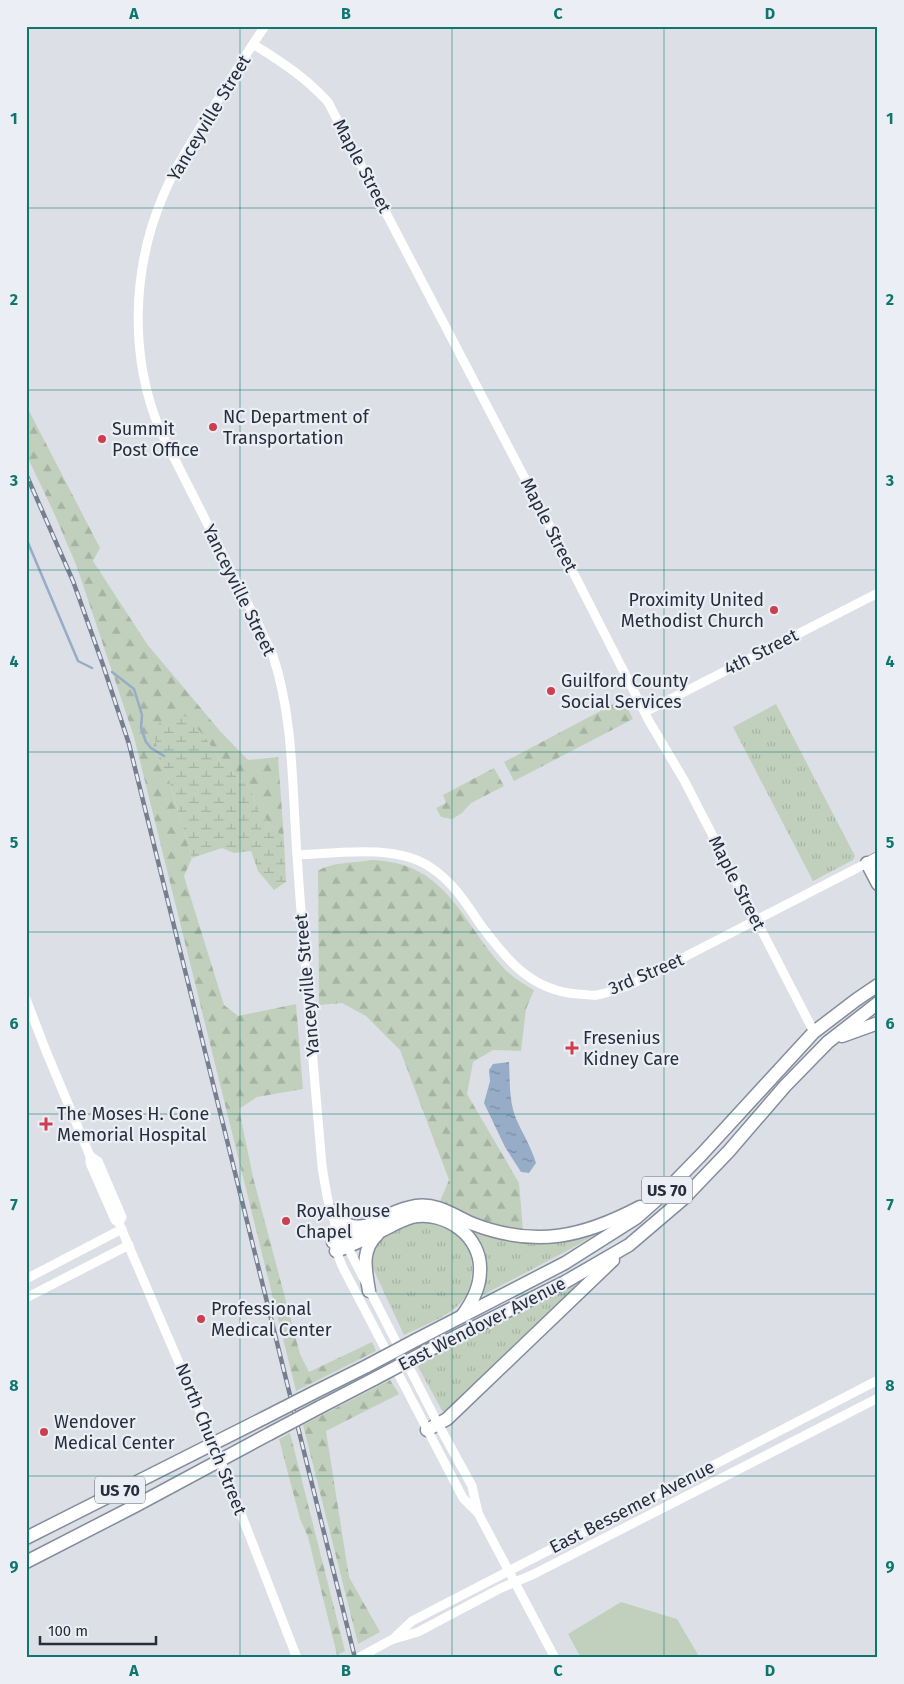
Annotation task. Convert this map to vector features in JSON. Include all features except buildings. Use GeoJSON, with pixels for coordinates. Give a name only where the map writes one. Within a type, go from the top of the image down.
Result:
{"type":"FeatureCollection","features":[{"type":"Feature","properties":{"kind":"highway"},"geometry":{"type":"LineString","coordinates":[[872,860],[878,884]]}},
{"type":"Feature","properties":{"kind":"highway","name":"East Wendover Avenue"},"geometry":{"type":"LineString","coordinates":[[26,1538],[367,1366],[565,1263],[636,1218],[662,1195],[702,1154],[814,1032],[878,985]]}},
{"type":"Feature","properties":{"kind":"highway","name":"East Wendover Avenue"},"geometry":{"type":"LineString","coordinates":[[26,1562],[221,1461],[422,1353],[565,1282],[629,1245],[683,1199],[828,1042],[878,1003]]}},
{"type":"Feature","properties":{"kind":"highway"},"geometry":{"type":"LineString","coordinates":[[828,1042],[863,1027],[878,1023]]}},
{"type":"Feature","properties":{"kind":"highway"},"geometry":{"type":"LineString","coordinates":[[804,1066],[816,1045],[814,1032]]}},
{"type":"Feature","properties":{"kind":"highway"},"geometry":{"type":"LineString","coordinates":[[370,1291],[366,1271],[367,1248],[374,1238],[377,1227],[396,1212],[416,1206],[434,1206],[453,1213],[471,1223],[514,1236],[536,1237],[583,1232],[612,1222],[662,1195]]}},
{"type":"Feature","properties":{"kind":"highway"},"geometry":{"type":"LineString","coordinates":[[331,1210],[345,1225],[377,1227]]}},
{"type":"Feature","properties":{"kind":"highway"},"geometry":{"type":"LineString","coordinates":[[340,1245],[377,1227],[412,1217],[427,1216],[443,1219],[458,1226],[471,1242],[478,1255],[480,1271],[475,1293],[468,1308],[460,1318]]}},
{"type":"Feature","properties":{"kind":"highway"},"geometry":{"type":"LineString","coordinates":[[433,1427],[447,1419],[629,1245]]}},
{"type":"Feature","properties":{"kind":"main road","name":"Yanceyville Street"},"geometry":{"type":"LineString","coordinates":[[265,26],[183,156],[163,196],[152,226],[143,261],[139,291],[139,324],[143,376],[150,407],[272,655],[286,711],[290,747],[321,1157],[325,1187],[349,1280],[433,1427]]}},
{"type":"Feature","properties":{"kind":"main road","name":"Maple Street"},"geometry":{"type":"LineString","coordinates":[[253,44],[312,84],[328,102],[645,712],[684,780],[814,1032]]}},
{"type":"Feature","properties":{"kind":"main road","name":"4th Street"},"geometry":{"type":"LineString","coordinates":[[645,712],[878,593]]}},
{"type":"Feature","properties":{"kind":"main road","name":"3rd Street"},"geometry":{"type":"LineString","coordinates":[[297,854],[370,852],[393,853],[415,859],[430,867],[446,880],[464,900],[505,956],[520,971],[538,983],[553,989],[595,995],[630,985],[872,860]]}},
{"type":"Feature","properties":{"kind":"main road","name":"North Church Street"},"geometry":{"type":"LineString","coordinates":[[26,999],[90,1156],[90,1163],[115,1220],[129,1245],[214,1444],[296,1654]]}},
{"type":"Feature","properties":{"kind":"main road"},"geometry":{"type":"LineString","coordinates":[[26,1278],[120,1226]]}},
{"type":"Feature","properties":{"kind":"main road"},"geometry":{"type":"LineString","coordinates":[[26,1298],[129,1245]]}},
{"type":"Feature","properties":{"kind":"main road","name":"Yanceyville Street"},"geometry":{"type":"LineString","coordinates":[[340,1245],[370,1291],[433,1427],[463,1498],[478,1513],[555,1658]]}},
{"type":"Feature","properties":{"kind":"main road","name":"East Bessemer Avenue"},"geometry":{"type":"LineString","coordinates":[[391,1640],[412,1621],[878,1380]]}},
{"type":"Feature","properties":{"kind":"main road","name":"East Bessemer Avenue"},"geometry":{"type":"LineString","coordinates":[[362,1656],[391,1640],[418,1632],[534,1574],[878,1398]]}},
{"type":"Feature","properties":{"kind":"main road"},"geometry":{"type":"LineString","coordinates":[[296,1654],[303,1658]]}},
{"type":"Feature","properties":{"kind":"green space"},"geometry":{"type":"Polygon","coordinates":[[[26,405],[100,548],[93,561],[147,644],[220,731],[248,760],[278,757],[284,839],[257,809],[252,791],[222,763],[205,737],[159,759],[168,777],[192,858],[184,876],[224,1005],[238,1016],[296,1004],[303,1089],[257,1097],[239,1109],[253,1177],[300,1354],[309,1372],[372,1342],[376,1351],[296,1391],[134,737],[77,567],[26,454],[26,405]]]}},
{"type":"Feature","properties":{"kind":"green space"},"geometry":{"type":"Polygon","coordinates":[[[623,699],[633,719],[514,781],[504,762],[623,699]]]}},
{"type":"Feature","properties":{"kind":"green space"},"geometry":{"type":"Polygon","coordinates":[[[776,704],[855,856],[853,860],[813,881],[733,727],[776,704]]]}},
{"type":"Feature","properties":{"kind":"green space"},"geometry":{"type":"Polygon","coordinates":[[[186,716],[205,737],[222,763],[252,791],[257,809],[284,839],[286,882],[274,890],[258,871],[251,851],[234,853],[222,848],[192,858],[168,777],[159,759],[154,733],[159,723],[186,716]]]}},
{"type":"Feature","properties":{"kind":"green space"},"geometry":{"type":"Polygon","coordinates":[[[494,768],[504,786],[471,803],[462,813],[452,819],[441,817],[436,808],[446,803],[443,795],[494,768]]]}},
{"type":"Feature","properties":{"kind":"green space"},"geometry":{"type":"Polygon","coordinates":[[[371,860],[396,863],[417,870],[434,881],[461,911],[486,947],[505,969],[516,979],[534,990],[526,1009],[521,1051],[493,1050],[473,1062],[467,1094],[519,1183],[523,1230],[481,1221],[440,1201],[449,1180],[400,1050],[366,1016],[342,1003],[319,1005],[318,871],[336,864],[371,860]]]}},
{"type":"Feature","properties":{"kind":"green space"},"geometry":{"type":"Polygon","coordinates":[[[424,1219],[450,1228],[465,1241],[472,1260],[471,1281],[463,1300],[452,1311],[404,1335],[370,1262],[377,1242],[382,1236],[396,1228],[424,1219]]]}},
{"type":"Feature","properties":{"kind":"green space"},"geometry":{"type":"Polygon","coordinates":[[[465,1224],[480,1231],[602,1231],[475,1299],[483,1275],[465,1224]]]}},
{"type":"Feature","properties":{"kind":"green space"},"geometry":{"type":"Polygon","coordinates":[[[592,1273],[449,1408],[443,1412],[417,1365],[592,1273]]]}},
{"type":"Feature","properties":{"kind":"green space"},"geometry":{"type":"Polygon","coordinates":[[[390,1380],[399,1394],[326,1431],[349,1577],[380,1632],[358,1644],[303,1425],[390,1380]]]}},
{"type":"Feature","properties":{"kind":"green space"},"geometry":{"type":"Polygon","coordinates":[[[290,1433],[345,1651],[337,1655],[308,1537],[300,1519],[279,1439],[290,1433]]]}},
{"type":"Feature","properties":{"kind":"green space"},"geometry":{"type":"Polygon","coordinates":[[[621,1602],[677,1619],[700,1658],[581,1658],[568,1634],[621,1602]]]}},
{"type":"Feature","properties":{"kind":"water"},"geometry":{"type":"Polygon","coordinates":[[[509,1062],[513,1110],[536,1163],[529,1173],[521,1172],[505,1147],[484,1103],[490,1081],[489,1070],[493,1064],[509,1062]]]}},
{"type":"Feature","properties":{"kind":"waterway"},"geometry":{"type":"LineString","coordinates":[[26,538],[78,661],[92,668]]}},
{"type":"Feature","properties":{"kind":"waterway"},"geometry":{"type":"LineString","coordinates":[[112,672],[134,689],[142,715],[141,728],[146,742],[151,748],[164,756]]}},
{"type":"Feature","properties":{"kind":"railway"},"geometry":{"type":"LineString","coordinates":[[26,474],[73,581],[129,744],[355,1658]]}},
{"type":"Feature","properties":{"kind":"place","name":"NC Department of Transportation"},"geometry":{"type":"Point","coordinates":[213,427]}},
{"type":"Feature","properties":{"kind":"place","name":"Summit Post Office"},"geometry":{"type":"Point","coordinates":[102,439]}},
{"type":"Feature","properties":{"kind":"place","name":"Proximity United Methodist Church"},"geometry":{"type":"Point","coordinates":[774,610]}},
{"type":"Feature","properties":{"kind":"place","name":"Guilford County Social Services"},"geometry":{"type":"Point","coordinates":[551,691]}},
{"type":"Feature","properties":{"kind":"place","name":"Fresenius Kidney Care"},"geometry":{"type":"Point","coordinates":[572,1048]}},
{"type":"Feature","properties":{"kind":"place","name":"The Moses H. Cone Memorial Hospital"},"geometry":{"type":"Point","coordinates":[46,1124]}},
{"type":"Feature","properties":{"kind":"place","name":"Royalhouse Chapel"},"geometry":{"type":"Point","coordinates":[286,1221]}},
{"type":"Feature","properties":{"kind":"place","name":"Professional Medical Center"},"geometry":{"type":"Point","coordinates":[201,1319]}},
{"type":"Feature","properties":{"kind":"place","name":"Wendover Medical Center"},"geometry":{"type":"Point","coordinates":[44,1432]}}]}
